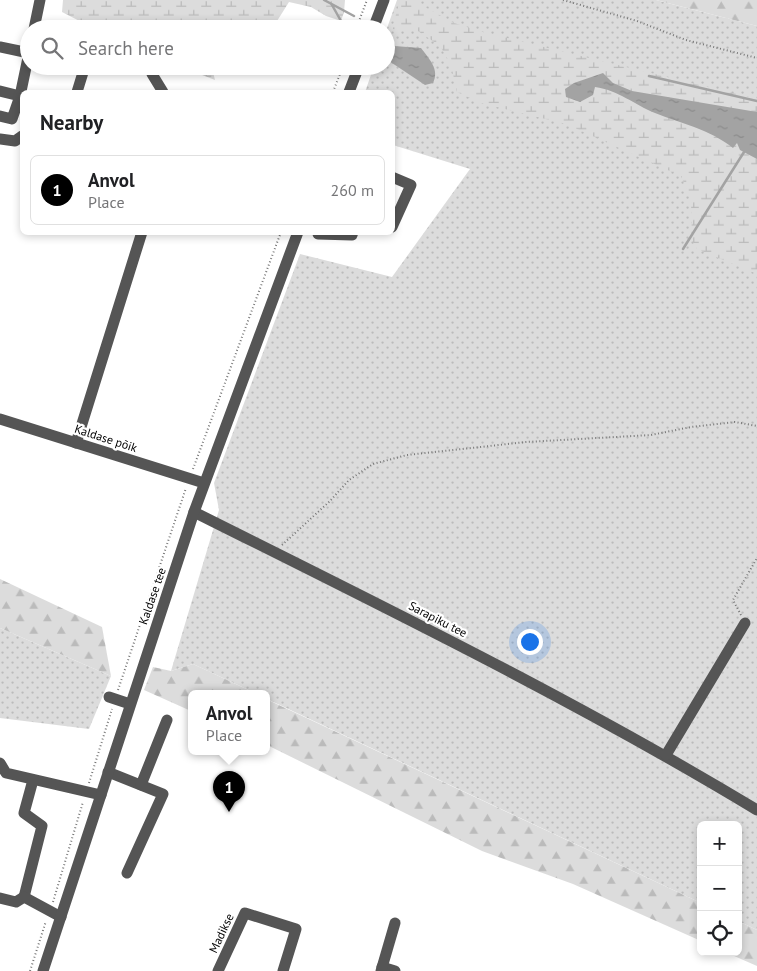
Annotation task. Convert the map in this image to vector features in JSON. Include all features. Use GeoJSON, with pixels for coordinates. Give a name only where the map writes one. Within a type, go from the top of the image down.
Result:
{"type":"FeatureCollection","features":[{"type":"Feature","properties":{"kind":"street"},"geometry":{"type":"LineString","coordinates":[[36,20],[40,0]]}},
{"type":"Feature","properties":{"kind":"street"},"geometry":{"type":"LineString","coordinates":[[376,20],[384,0]]}},
{"type":"Feature","properties":{"kind":"street"},"geometry":{"type":"LineString","coordinates":[[0,47],[20,51]]}},
{"type":"Feature","properties":{"kind":"street"},"geometry":{"type":"LineString","coordinates":[[21,90],[24,75]]}},
{"type":"Feature","properties":{"kind":"street"},"geometry":{"type":"LineString","coordinates":[[78,90],[82,75]]}},
{"type":"Feature","properties":{"kind":"street"},"geometry":{"type":"LineString","coordinates":[[153,75],[162,90]]}},
{"type":"Feature","properties":{"kind":"street"},"geometry":{"type":"LineString","coordinates":[[351,90],[356,75]]}},
{"type":"Feature","properties":{"kind":"street"},"geometry":{"type":"LineString","coordinates":[[0,91],[20,96],[18,112],[12,119],[0,116]]}},
{"type":"Feature","properties":{"kind":"street"},"geometry":{"type":"LineString","coordinates":[[0,138],[15,141],[20,137]]}},
{"type":"Feature","properties":{"kind":"street"},"geometry":{"type":"LineString","coordinates":[[395,178],[411,185],[395,220]]}},
{"type":"Feature","properties":{"kind":"street"},"geometry":{"type":"LineString","coordinates":[[76,443],[141,235]]}},
{"type":"Feature","properties":{"kind":"street","name":"Kaldase tee"},"geometry":{"type":"LineString","coordinates":[[43,971],[194,512],[297,235]]}},
{"type":"Feature","properties":{"kind":"street","name":"Kaldase põik"},"geometry":{"type":"LineString","coordinates":[[0,419],[204,484]]}},
{"type":"Feature","properties":{"kind":"street","name":"Sarapiku tee"},"geometry":{"type":"LineString","coordinates":[[194,512],[540,687],[666,755],[757,810]]}},
{"type":"Feature","properties":{"kind":"street"},"geometry":{"type":"LineString","coordinates":[[666,755],[745,623]]}},
{"type":"Feature","properties":{"kind":"street"},"geometry":{"type":"LineString","coordinates":[[112,698],[130,704]]}},
{"type":"Feature","properties":{"kind":"street"},"geometry":{"type":"LineString","coordinates":[[142,785],[166,720]]}},
{"type":"Feature","properties":{"kind":"street"},"geometry":{"type":"LineString","coordinates":[[0,763],[6,773],[101,796]]}},
{"type":"Feature","properties":{"kind":"street"},"geometry":{"type":"LineString","coordinates":[[108,772],[163,794],[127,873]]}},
{"type":"Feature","properties":{"kind":"street"},"geometry":{"type":"LineString","coordinates":[[0,898],[16,902],[24,898],[42,826],[24,813],[33,780]]}},
{"type":"Feature","properties":{"kind":"street"},"geometry":{"type":"LineString","coordinates":[[24,898],[60,917]]}},
{"type":"Feature","properties":{"kind":"street","name":"Madikse"},"geometry":{"type":"LineString","coordinates":[[218,971],[245,913],[296,929],[283,971]]}},
{"type":"Feature","properties":{"kind":"street"},"geometry":{"type":"LineString","coordinates":[[395,923],[382,969],[395,971]]}},
{"type":"Feature","properties":{"kind":"path"},"geometry":{"type":"LineString","coordinates":[[359,20],[367,0]]}},
{"type":"Feature","properties":{"kind":"path"},"geometry":{"type":"LineString","coordinates":[[563,0],[637,21],[686,40],[757,58]]}},
{"type":"Feature","properties":{"kind":"path"},"geometry":{"type":"LineString","coordinates":[[334,90],[340,75]]}},
{"type":"Feature","properties":{"kind":"path"},"geometry":{"type":"LineString","coordinates":[[30,971],[76,830],[112,698],[189,479],[280,235]]}},
{"type":"Feature","properties":{"kind":"path"},"geometry":{"type":"LineString","coordinates":[[274,552],[330,501],[349,480],[373,464],[407,456],[526,442],[651,435],[691,427],[735,422],[757,426]]}},
{"type":"Feature","properties":{"kind":"path"},"geometry":{"type":"LineString","coordinates":[[745,623],[733,600],[757,558]]}},
{"type":"Feature","properties":{"kind":"green space"},"geometry":{"type":"Polygon","coordinates":[[[63,0],[345,0],[341,20],[326,16],[311,7],[289,2],[278,20],[78,20],[62,12],[63,0]]]}},
{"type":"Feature","properties":{"kind":"green space"},"geometry":{"type":"Polygon","coordinates":[[[397,0],[656,0],[757,26],[757,930],[742,923],[742,821],[697,821],[697,901],[270,700],[270,690],[249,690],[193,664],[171,671],[219,510],[214,483],[300,254],[392,277],[470,169],[395,146],[395,90],[366,90],[371,75],[395,75],[395,20],[390,20],[397,0]]]}},
{"type":"Feature","properties":{"kind":"green space"},"geometry":{"type":"Polygon","coordinates":[[[400,0],[412,0],[454,23],[486,33],[757,99],[757,274],[697,249],[692,240],[691,200],[681,176],[566,124],[481,103],[457,92],[451,65],[440,46],[418,31],[395,29],[394,20],[400,0]]]}},
{"type":"Feature","properties":{"kind":"green space"},"geometry":{"type":"Polygon","coordinates":[[[656,0],[757,0],[757,26],[656,0]]]}},
{"type":"Feature","properties":{"kind":"green space"},"geometry":{"type":"Polygon","coordinates":[[[202,75],[214,75],[215,80],[202,75]]]}},
{"type":"Feature","properties":{"kind":"green space"},"geometry":{"type":"Polygon","coordinates":[[[0,579],[102,627],[111,676],[0,628],[0,579]]]}},
{"type":"Feature","properties":{"kind":"green space"},"geometry":{"type":"Polygon","coordinates":[[[0,628],[111,676],[89,729],[0,718],[0,628]]]}},
{"type":"Feature","properties":{"kind":"green space"},"geometry":{"type":"Polygon","coordinates":[[[193,664],[249,690],[188,690],[188,710],[144,690],[153,667],[171,671],[193,664]]]}},
{"type":"Feature","properties":{"kind":"green space"},"geometry":{"type":"Polygon","coordinates":[[[270,701],[697,901],[697,939],[573,884],[482,851],[270,746],[270,701]]]}},
{"type":"Feature","properties":{"kind":"green space"},"geometry":{"type":"Polygon","coordinates":[[[742,923],[757,930],[757,966],[734,956],[742,956],[742,923]]]}},
{"type":"Feature","properties":{"kind":"water"},"geometry":{"type":"Polygon","coordinates":[[[395,46],[421,48],[430,60],[435,73],[433,83],[425,85],[395,65],[395,46]]]}},
{"type":"Feature","properties":{"kind":"water"},"geometry":{"type":"Polygon","coordinates":[[[603,73],[613,83],[632,91],[757,112],[757,159],[740,150],[737,143],[733,148],[705,131],[655,113],[611,91],[595,87],[593,95],[580,102],[566,97],[565,89],[574,83],[603,73]]]}},
{"type":"Feature","properties":{"kind":"waterway"},"geometry":{"type":"LineString","coordinates":[[324,0],[354,16]]}},
{"type":"Feature","properties":{"kind":"waterway"},"geometry":{"type":"LineString","coordinates":[[332,5],[340,20]]}},
{"type":"Feature","properties":{"kind":"waterway"},"geometry":{"type":"LineString","coordinates":[[649,76],[757,101]]}},
{"type":"Feature","properties":{"kind":"waterway"},"geometry":{"type":"LineString","coordinates":[[683,249],[744,152]]}},
{"type":"Feature","properties":{"kind":"place","name":"Anvol"},"geometry":{"type":"Point","coordinates":[229,812]}}]}
